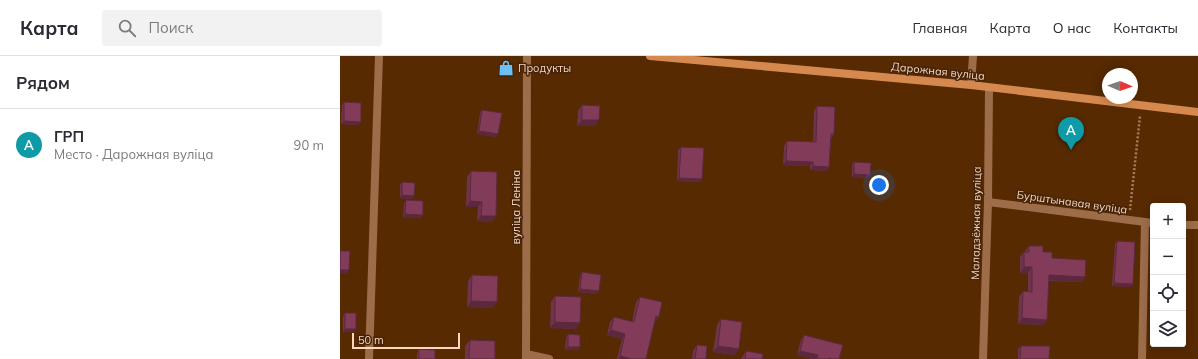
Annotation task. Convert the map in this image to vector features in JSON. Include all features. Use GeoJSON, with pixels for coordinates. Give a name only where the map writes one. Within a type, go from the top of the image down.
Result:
{"type":"FeatureCollection","features":[{"type":"Feature","properties":{"kind":"main road","name":"Дарожная вуліца"},"geometry":{"type":"LineString","coordinates":[[650,56],[971,85],[1198,112]]}},
{"type":"Feature","properties":{"kind":"street"},"geometry":{"type":"LineString","coordinates":[[369,359],[379,56]]}},
{"type":"Feature","properties":{"kind":"street","name":"вуліца Леніна"},"geometry":{"type":"LineString","coordinates":[[526,356],[527,56]]}},
{"type":"Feature","properties":{"kind":"street"},"geometry":{"type":"LineString","coordinates":[[971,85],[973,56]]}},
{"type":"Feature","properties":{"kind":"street","name":"Маладзёжная вуліца"},"geometry":{"type":"LineString","coordinates":[[983,359],[988,202],[989,88]]}},
{"type":"Feature","properties":{"kind":"street","name":"Бурштынавая вуліца"},"geometry":{"type":"LineString","coordinates":[[988,202],[1149,223]]}},
{"type":"Feature","properties":{"kind":"street"},"geometry":{"type":"LineString","coordinates":[[1142,359],[1149,223]]}},
{"type":"Feature","properties":{"kind":"street"},"geometry":{"type":"LineString","coordinates":[[1186,224],[1198,225]]}},
{"type":"Feature","properties":{"kind":"street"},"geometry":{"type":"LineString","coordinates":[[526,356],[549,359]]}},
{"type":"Feature","properties":{"kind":"path"},"geometry":{"type":"LineString","coordinates":[[1129,221],[1141,106]]}},
{"type":"Feature","properties":{"kind":"building"},"geometry":{"type":"Polygon","coordinates":[[[344,102],[361,103],[361,122],[344,121],[344,102]]]}},
{"type":"Feature","properties":{"kind":"building"},"geometry":{"type":"Polygon","coordinates":[[[582,105],[600,106],[599,120],[582,120],[582,105]]]}},
{"type":"Feature","properties":{"kind":"building"},"geometry":{"type":"Polygon","coordinates":[[[817,106],[835,107],[834,134],[831,134],[829,167],[813,166],[813,162],[786,161],[787,141],[816,142],[817,106]]]}},
{"type":"Feature","properties":{"kind":"building"},"geometry":{"type":"Polygon","coordinates":[[[482,110],[502,113],[498,134],[479,131],[482,110]]]}},
{"type":"Feature","properties":{"kind":"building"},"geometry":{"type":"Polygon","coordinates":[[[681,147],[704,148],[702,179],[679,178],[681,147]]]}},
{"type":"Feature","properties":{"kind":"building"},"geometry":{"type":"Polygon","coordinates":[[[854,162],[871,163],[870,175],[854,174],[854,162]]]}},
{"type":"Feature","properties":{"kind":"building"},"geometry":{"type":"Polygon","coordinates":[[[471,171],[497,172],[496,216],[481,216],[482,202],[470,201],[471,171]]]}},
{"type":"Feature","properties":{"kind":"building"},"geometry":{"type":"Polygon","coordinates":[[[402,182],[415,183],[414,196],[402,195],[402,182]]]}},
{"type":"Feature","properties":{"kind":"building"},"geometry":{"type":"Polygon","coordinates":[[[406,200],[423,201],[423,215],[405,214],[406,200]]]}},
{"type":"Feature","properties":{"kind":"building"},"geometry":{"type":"Polygon","coordinates":[[[1117,241],[1135,242],[1133,284],[1114,283],[1117,241]]]}},
{"type":"Feature","properties":{"kind":"building"},"geometry":{"type":"Polygon","coordinates":[[[1029,246],[1043,246],[1043,252],[1052,252],[1052,258],[1086,260],[1085,277],[1049,275],[1047,320],[1022,318],[1023,291],[1032,292],[1032,267],[1024,267],[1024,252],[1029,252],[1029,246]]]}},
{"type":"Feature","properties":{"kind":"building"},"geometry":{"type":"Polygon","coordinates":[[[340,251],[350,251],[349,270],[340,270],[340,251]]]}},
{"type":"Feature","properties":{"kind":"building"},"geometry":{"type":"Polygon","coordinates":[[[582,272],[601,275],[599,291],[580,289],[582,272]]]}},
{"type":"Feature","properties":{"kind":"building"},"geometry":{"type":"Polygon","coordinates":[[[472,275],[498,276],[497,302],[471,301],[472,275]]]}},
{"type":"Feature","properties":{"kind":"building"},"geometry":{"type":"Polygon","coordinates":[[[555,296],[581,297],[580,323],[555,322],[555,296]]]}},
{"type":"Feature","properties":{"kind":"building"},"geometry":{"type":"Polygon","coordinates":[[[640,297],[662,302],[659,317],[656,316],[646,359],[632,359],[620,356],[625,334],[611,330],[614,317],[634,322],[640,297]]]}},
{"type":"Feature","properties":{"kind":"building"},"geometry":{"type":"Polygon","coordinates":[[[345,313],[356,313],[356,329],[345,329],[345,313]]]}},
{"type":"Feature","properties":{"kind":"building"},"geometry":{"type":"Polygon","coordinates":[[[721,319],[742,322],[739,349],[718,346],[721,319]]]}},
{"type":"Feature","properties":{"kind":"building"},"geometry":{"type":"Polygon","coordinates":[[[568,334],[580,335],[580,347],[568,347],[568,334]]]}},
{"type":"Feature","properties":{"kind":"building"},"geometry":{"type":"Polygon","coordinates":[[[804,335],[843,345],[839,359],[817,359],[818,355],[800,351],[804,335]]]}},
{"type":"Feature","properties":{"kind":"building"},"geometry":{"type":"Polygon","coordinates":[[[470,340],[495,341],[495,359],[469,359],[470,340]]]}},
{"type":"Feature","properties":{"kind":"building"},"geometry":{"type":"Polygon","coordinates":[[[697,345],[707,346],[706,359],[695,359],[697,345]]]}},
{"type":"Feature","properties":{"kind":"building"},"geometry":{"type":"Polygon","coordinates":[[[1021,346],[1050,346],[1049,359],[1020,359],[1021,346]]]}},
{"type":"Feature","properties":{"kind":"building"},"geometry":{"type":"Polygon","coordinates":[[[419,349],[435,350],[435,359],[419,359],[419,349]]]}},
{"type":"Feature","properties":{"kind":"building"},"geometry":{"type":"Polygon","coordinates":[[[746,351],[763,354],[762,359],[745,359],[746,351]]]}},
{"type":"Feature","properties":{"kind":"place","name":"Продукты"},"geometry":{"type":"Point","coordinates":[506,68]}},
{"type":"Feature","properties":{"kind":"place","name":"ГРП"},"geometry":{"type":"Point","coordinates":[1071,150]}}]}
